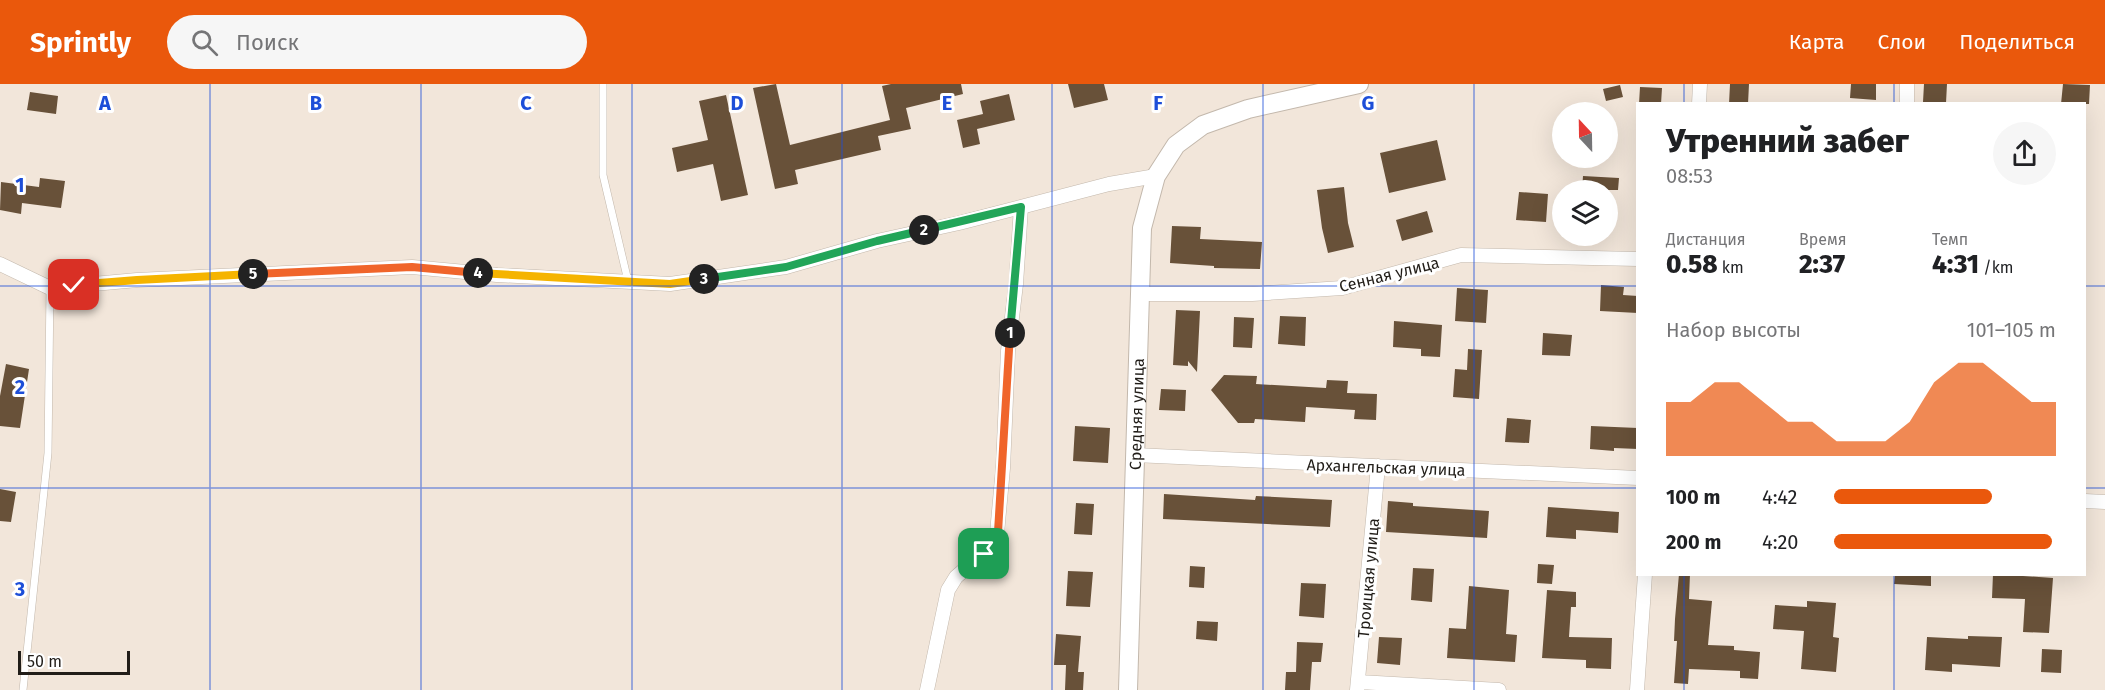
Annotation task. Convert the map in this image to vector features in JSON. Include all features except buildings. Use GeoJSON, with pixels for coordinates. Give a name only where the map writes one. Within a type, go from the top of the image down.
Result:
{"type":"FeatureCollection","features":[{"type":"Feature","properties":{"kind":"street","name":"Средняя улица"},"geometry":{"type":"LineString","coordinates":[[1128,690],[1142,228],[1156,176],[1176,145],[1203,125],[1248,109],[1359,84]]}},
{"type":"Feature","properties":{"kind":"street"},"geometry":{"type":"LineString","coordinates":[[1699,102],[1700,84]]}},
{"type":"Feature","properties":{"kind":"street"},"geometry":{"type":"LineString","coordinates":[[1906,102],[1907,84]]}},
{"type":"Feature","properties":{"kind":"street"},"geometry":{"type":"LineString","coordinates":[[0,264],[50,288],[137,280],[412,267],[497,275],[670,284],[786,267],[877,241],[959,223],[1109,184],[1156,176]]}},
{"type":"Feature","properties":{"kind":"street"},"geometry":{"type":"LineString","coordinates":[[927,690],[948,590],[956,578],[995,543],[998,532],[1008,351],[1016,284],[1021,207]]}},
{"type":"Feature","properties":{"kind":"street","name":"Сенная улица"},"geometry":{"type":"LineString","coordinates":[[1139,294],[1252,294],[1342,288],[1461,255],[1636,259]]}},
{"type":"Feature","properties":{"kind":"street","name":"Архангельская улица"},"geometry":{"type":"LineString","coordinates":[[1134,455],[1636,478]]}},
{"type":"Feature","properties":{"kind":"street","name":"Троицкая улица"},"geometry":{"type":"LineString","coordinates":[[1358,686],[1378,466]]}},
{"type":"Feature","properties":{"kind":"street"},"geometry":{"type":"LineString","coordinates":[[2086,501],[2105,502]]}},
{"type":"Feature","properties":{"kind":"street"},"geometry":{"type":"LineString","coordinates":[[1637,690],[1645,576]]}},
{"type":"Feature","properties":{"kind":"street"},"geometry":{"type":"LineString","coordinates":[[1358,686],[1499,690]]}},
{"type":"Feature","properties":{"kind":"lane"},"geometry":{"type":"LineString","coordinates":[[603,84],[603,175],[628,281]]}},
{"type":"Feature","properties":{"kind":"lane"},"geometry":{"type":"LineString","coordinates":[[23,690],[48,453],[50,288]]}},
{"type":"Feature","properties":{"kind":"route"},"geometry":{"type":"LineString","coordinates":[[74,285],[412,267],[497,275],[670,284],[786,267],[877,241],[1021,207],[1016,284],[1008,351],[998,532],[995,543],[984,554]]}}]}
